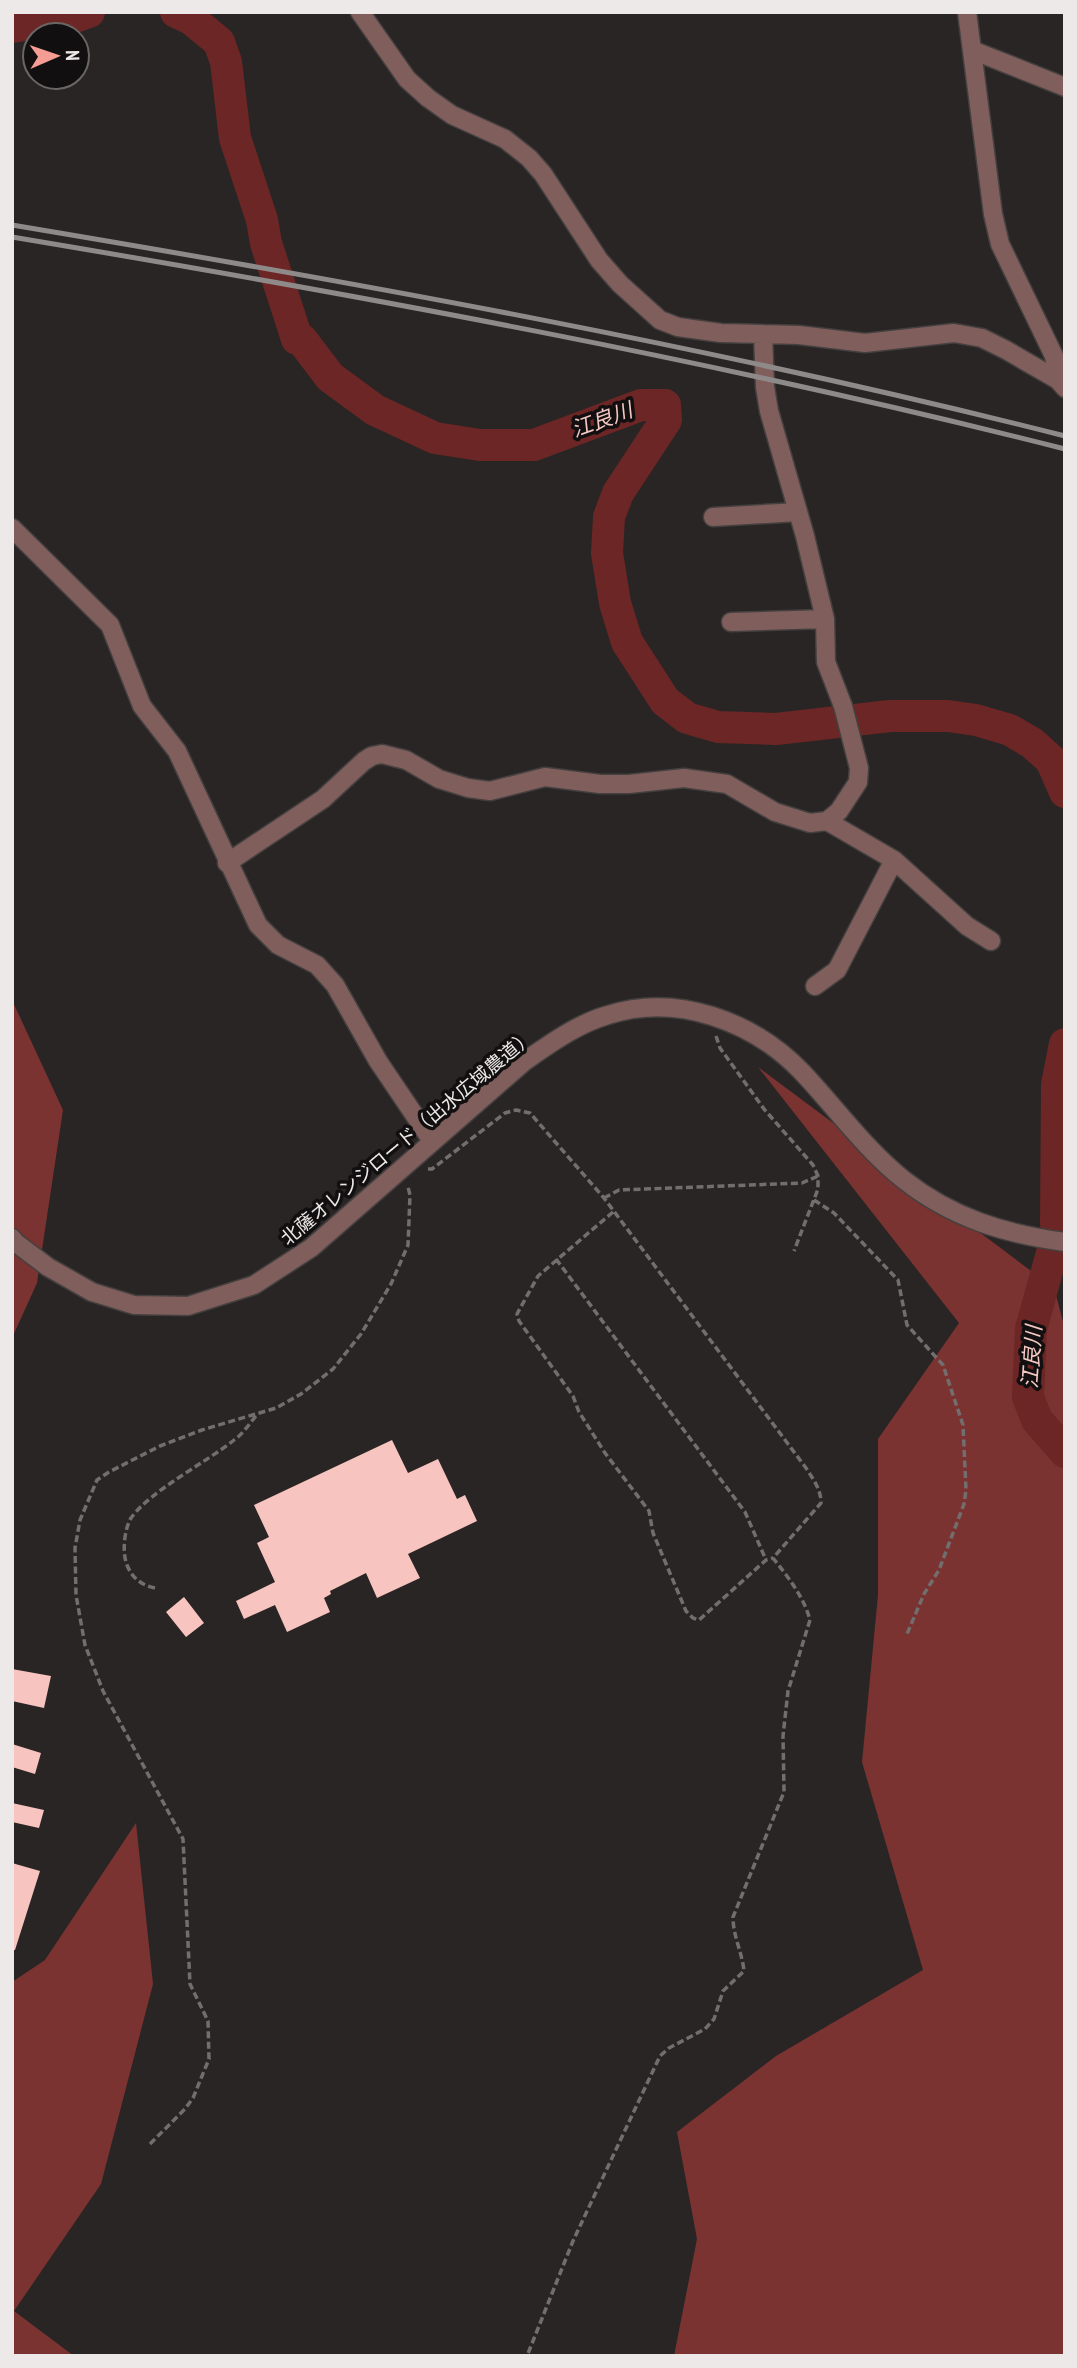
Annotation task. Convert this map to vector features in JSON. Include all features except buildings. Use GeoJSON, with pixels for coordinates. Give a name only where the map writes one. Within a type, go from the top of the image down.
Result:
{"type":"FeatureCollection","features":[{"type":"Feature","properties":{"kind":"street"},"geometry":{"type":"LineString","coordinates":[[359,12],[407,79],[428,98],[452,115],[505,139],[529,158],[543,174],[599,260],[620,284],[660,320],[678,327],[721,333],[830,338],[865,343],[954,333],[982,338],[1061,384]]}},
{"type":"Feature","properties":{"kind":"street"},"geometry":{"type":"LineString","coordinates":[[967,12],[993,214],[1000,244],[1054,356],[1061,384]]}},
{"type":"Feature","properties":{"kind":"street"},"geometry":{"type":"LineString","coordinates":[[972,50],[1065,86]]}},
{"type":"Feature","properties":{"kind":"street"},"geometry":{"type":"LineString","coordinates":[[228,863],[323,799],[364,761],[382,754],[406,760],[439,779],[468,788],[490,791],[545,777],[600,784],[684,778],[727,784],[792,819],[810,823],[827,821],[839,811],[858,782],[859,768],[843,706],[826,662],[825,619],[769,411],[765,387],[763,334]]}},
{"type":"Feature","properties":{"kind":"street"},"geometry":{"type":"LineString","coordinates":[[713,517],[798,512]]}},
{"type":"Feature","properties":{"kind":"street"},"geometry":{"type":"LineString","coordinates":[[12,527],[110,625],[142,706],[177,751],[258,925],[278,945],[317,965],[335,985],[378,1060],[432,1141]]}},
{"type":"Feature","properties":{"kind":"street"},"geometry":{"type":"LineString","coordinates":[[731,622],[825,619]]}},
{"type":"Feature","properties":{"kind":"street"},"geometry":{"type":"LineString","coordinates":[[827,821],[894,860],[967,926],[991,941]]}},
{"type":"Feature","properties":{"kind":"street"},"geometry":{"type":"LineString","coordinates":[[815,986],[837,970],[894,860]]}},
{"type":"Feature","properties":{"kind":"street","name":"北薩オレンジロード（出水広域農道）"},"geometry":{"type":"LineString","coordinates":[[12,1238],[48,1267],[92,1292],[135,1305],[188,1306],[254,1285],[311,1248],[525,1061],[562,1035],[608,1015],[630,1010],[681,1008],[737,1024],[780,1052],[800,1070],[866,1145],[904,1180],[940,1204],[973,1222],[1065,1242]]}},
{"type":"Feature","properties":{"kind":"path"},"geometry":{"type":"LineString","coordinates":[[709,1014],[720,1048],[764,1110],[814,1165],[818,1176],[818,1189],[793,1251]]}},
{"type":"Feature","properties":{"kind":"path"},"geometry":{"type":"LineString","coordinates":[[150,2144],[185,2109],[202,2079],[209,2059],[208,2021],[190,1984],[183,1839],[103,1691],[85,1645],[76,1595],[75,1548],[80,1520],[97,1480],[160,1446],[202,1430],[276,1408],[301,1394],[333,1369],[360,1334],[391,1284],[408,1245],[410,1195],[405,1165],[424,1170],[432,1169],[505,1113],[523,1110],[535,1118],[604,1198],[817,1485],[821,1495],[821,1503],[773,1558],[766,1560],[699,1620],[686,1611],[653,1533],[649,1511],[605,1453],[579,1412],[573,1396],[519,1321],[517,1314],[538,1276],[613,1212]]}},
{"type":"Feature","properties":{"kind":"path"},"geometry":{"type":"LineString","coordinates":[[604,1198],[619,1190],[802,1183],[818,1176]]}},
{"type":"Feature","properties":{"kind":"path"},"geometry":{"type":"LineString","coordinates":[[814,1200],[834,1213],[898,1280],[906,1325],[943,1365],[963,1425],[966,1490],[964,1504],[946,1555],[924,1594],[907,1634]]}},
{"type":"Feature","properties":{"kind":"path"},"geometry":{"type":"LineString","coordinates":[[556,1259],[745,1512],[766,1560]]}},
{"type":"Feature","properties":{"kind":"path"},"geometry":{"type":"LineString","coordinates":[[155,1588],[145,1586],[134,1578],[128,1569],[124,1556],[130,1520],[144,1505],[237,1438],[257,1414]]}},
{"type":"Feature","properties":{"kind":"path"},"geometry":{"type":"LineString","coordinates":[[527,2356],[573,2241],[660,2056],[668,2048],[705,2029],[714,2019],[723,1992],[744,1971],[733,1928],[733,1917],[784,1792],[783,1736],[788,1691],[810,1620],[789,1578],[773,1558]]}},
{"type":"Feature","properties":{"kind":"shaded area"},"geometry":{"type":"Polygon","coordinates":[[[12,1000],[63,1110],[37,1283],[12,1338],[12,1000]]]}},
{"type":"Feature","properties":{"kind":"shaded area"},"geometry":{"type":"Polygon","coordinates":[[[758,1067],[1054,1288],[1065,1329],[1065,2356],[674,2356],[697,2239],[677,2132],[776,2056],[923,1970],[862,1762],[878,1595],[878,1439],[959,1323],[758,1067]]]}},
{"type":"Feature","properties":{"kind":"shaded area"},"geometry":{"type":"Polygon","coordinates":[[[136,1823],[153,1984],[101,2184],[14,2311],[74,2356],[12,2356],[12,1982],[45,1960],[136,1823]]]}},
{"type":"Feature","properties":{"kind":"waterway","name":"江良川"},"geometry":{"type":"LineString","coordinates":[[12,27],[72,18],[89,12]]}},
{"type":"Feature","properties":{"kind":"waterway","name":"江良川"},"geometry":{"type":"LineString","coordinates":[[176,12],[191,19],[219,42],[226,62],[235,138],[297,339],[302,340],[330,377],[375,410],[435,438],[480,445],[534,445],[641,405],[665,405],[666,420],[618,493],[609,517],[607,553],[615,603],[627,642],[665,701],[687,718],[718,727],[776,729],[890,716],[948,716],[976,720],[1010,730],[1032,743],[1051,760],[1065,792]]}},
{"type":"Feature","properties":{"kind":"waterway","name":"江良川"},"geometry":{"type":"LineString","coordinates":[[1056,1224],[1057,1084],[1065,1044]]}},
{"type":"Feature","properties":{"kind":"waterway","name":"江良川"},"geometry":{"type":"LineString","coordinates":[[1052,1253],[1031,1329],[1028,1397],[1037,1420],[1065,1452]]}},
{"type":"Feature","properties":{"kind":"railway"},"geometry":{"type":"LineString","coordinates":[[12,225],[409,294],[672,346],[804,374],[1065,436]]}},
{"type":"Feature","properties":{"kind":"railway"},"geometry":{"type":"LineString","coordinates":[[12,237],[541,332],[804,387],[1065,449]]}}]}
